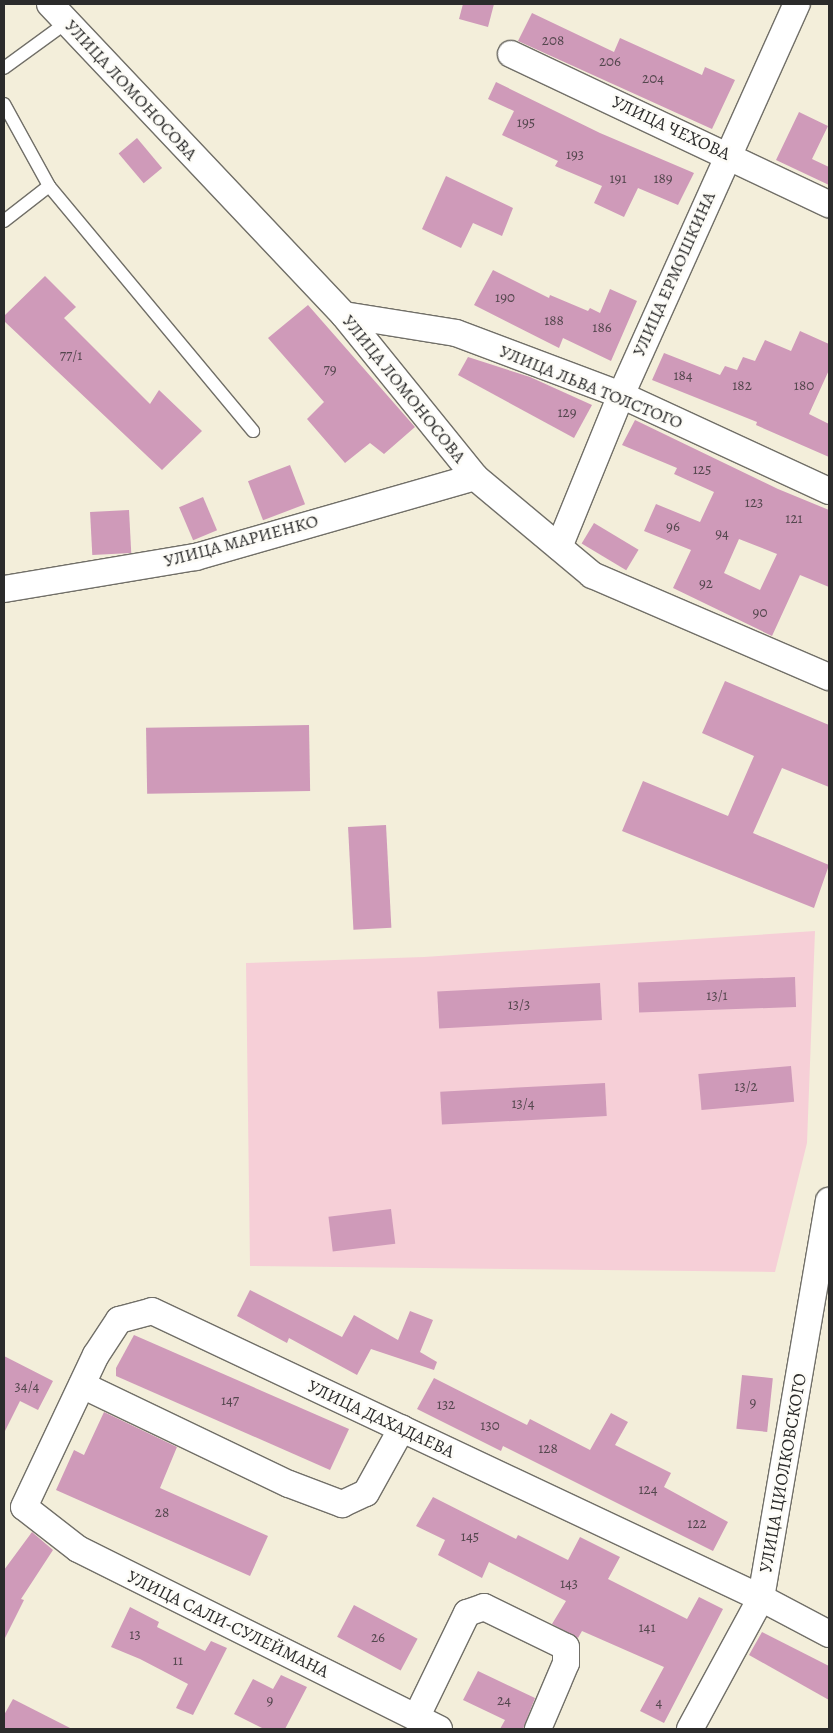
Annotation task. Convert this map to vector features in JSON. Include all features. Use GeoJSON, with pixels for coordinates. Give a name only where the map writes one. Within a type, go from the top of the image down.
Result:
{"type":"FeatureCollection","features":[{"type":"Feature","properties":{"kind":"street","name":"УЛИЦА ЕРМОШКИНА"},"geometry":{"type":"LineString","coordinates":[[559,547],[621,395],[727,154],[797,4]]}},
{"type":"Feature","properties":{"kind":"street","name":"УЛИЦА ЛОМОНОСОВА"},"geometry":{"type":"LineString","coordinates":[[59,13],[344,315],[475,477],[592,575],[829,678]]}},
{"type":"Feature","properties":{"kind":"street","name":"УЛИЦА ЧЕХОВА"},"geometry":{"type":"LineString","coordinates":[[511,54],[727,154],[829,204]]}},
{"type":"Feature","properties":{"kind":"street","name":"УЛИЦА ЛЬВА ТОЛСТОГО"},"geometry":{"type":"LineString","coordinates":[[344,315],[456,333],[621,395],[829,490]]}},
{"type":"Feature","properties":{"kind":"street","name":"УЛИЦА МАРИЕНКО"},"geometry":{"type":"LineString","coordinates":[[4,589],[196,557],[475,477]]}},
{"type":"Feature","properties":{"kind":"street","name":"УЛИЦА ЦИОЛКОВСКОГО"},"geometry":{"type":"LineString","coordinates":[[690,1729],[761,1598],[829,1201]]}},
{"type":"Feature","properties":{"kind":"street","name":"УЛИЦА ДАХАДАЕВА"},"geometry":{"type":"LineString","coordinates":[[24,1506],[82,1385],[118,1320],[152,1311],[761,1598],[829,1634]]}},
{"type":"Feature","properties":{"kind":"street"},"geometry":{"type":"LineString","coordinates":[[82,1385],[289,1484],[342,1504],[366,1492],[402,1428]]}},
{"type":"Feature","properties":{"kind":"street","name":"УЛИЦА САЛИ-СУЛЕЙМАНА"},"geometry":{"type":"LineString","coordinates":[[24,1506],[78,1549],[439,1729]]}},
{"type":"Feature","properties":{"kind":"street"},"geometry":{"type":"LineString","coordinates":[[416,1718],[466,1613],[484,1607],[566,1647],[566,1663],[538,1729]]}},
{"type":"Feature","properties":{"kind":"lane"},"geometry":{"type":"LineString","coordinates":[[5,66],[59,13]]}},
{"type":"Feature","properties":{"kind":"lane"},"geometry":{"type":"LineString","coordinates":[[4,104],[49,186],[253,431]]}},
{"type":"Feature","properties":{"kind":"lane"},"geometry":{"type":"LineString","coordinates":[[4,221],[49,186]]}},
{"type":"Feature","properties":{"kind":"shaded area"},"geometry":{"type":"Polygon","coordinates":[[[815,931],[807,1143],[775,1272],[250,1266],[246,963],[424,957],[815,931]]]}},
{"type":"Feature","properties":{"kind":"building"},"geometry":{"type":"Polygon","coordinates":[[[463,4],[494,4],[488,27],[459,19],[463,4]]]}},
{"type":"Feature","properties":{"kind":"building"},"geometry":{"type":"Polygon","coordinates":[[[532,13],[614,52],[620,38],[702,75],[705,67],[735,80],[712,129],[518,41],[532,13]]]}},
{"type":"Feature","properties":{"kind":"building"},"geometry":{"type":"Polygon","coordinates":[[[496,82],[600,133],[694,173],[678,205],[638,188],[624,217],[594,203],[602,186],[555,166],[558,161],[502,135],[514,111],[488,99],[496,82]]]}},
{"type":"Feature","properties":{"kind":"building"},"geometry":{"type":"Polygon","coordinates":[[[799,112],[828,126],[812,159],[829,167],[829,185],[776,160],[799,112]]]}},
{"type":"Feature","properties":{"kind":"building"},"geometry":{"type":"Polygon","coordinates":[[[137,138],[162,168],[144,183],[119,153],[137,138]]]}},
{"type":"Feature","properties":{"kind":"building"},"geometry":{"type":"Polygon","coordinates":[[[446,176],[513,208],[502,236],[473,223],[461,248],[422,229],[446,176]]]}},
{"type":"Feature","properties":{"kind":"building"},"geometry":{"type":"Polygon","coordinates":[[[493,270],[549,298],[550,295],[588,311],[590,308],[600,313],[610,289],[637,301],[611,361],[563,338],[559,348],[474,305],[493,270]]]}},
{"type":"Feature","properties":{"kind":"building"},"geometry":{"type":"Polygon","coordinates":[[[45,276],[76,307],[64,318],[150,404],[159,390],[202,431],[162,470],[4,321],[4,316],[45,276]]]}},
{"type":"Feature","properties":{"kind":"building"},"geometry":{"type":"Polygon","coordinates":[[[308,305],[415,427],[384,454],[370,443],[345,463],[307,419],[324,402],[268,338],[308,305]]]}},
{"type":"Feature","properties":{"kind":"building"},"geometry":{"type":"Polygon","coordinates":[[[800,331],[829,344],[829,370],[809,414],[829,424],[829,457],[756,425],[757,422],[652,380],[664,353],[720,375],[725,366],[737,370],[743,357],[755,361],[765,340],[791,351],[800,331]]]}},
{"type":"Feature","properties":{"kind":"building"},"geometry":{"type":"Polygon","coordinates":[[[468,357],[530,377],[592,405],[574,438],[458,375],[468,357]]]}},
{"type":"Feature","properties":{"kind":"building"},"geometry":{"type":"Polygon","coordinates":[[[635,420],[778,489],[829,510],[829,587],[800,575],[772,636],[673,588],[691,550],[644,531],[656,504],[700,522],[714,492],[674,474],[677,468],[622,445],[635,420]],[[739,539],[724,573],[760,590],[777,554],[739,539]]]}},
{"type":"Feature","properties":{"kind":"building"},"geometry":{"type":"Polygon","coordinates":[[[290,465],[305,504],[263,520],[248,481],[290,465]]]}},
{"type":"Feature","properties":{"kind":"building"},"geometry":{"type":"Polygon","coordinates":[[[203,497],[217,530],[193,540],[179,507],[203,497]]]}},
{"type":"Feature","properties":{"kind":"building"},"geometry":{"type":"Polygon","coordinates":[[[129,510],[131,553],[92,555],[90,512],[129,510]]]}},
{"type":"Feature","properties":{"kind":"building"},"geometry":{"type":"Polygon","coordinates":[[[594,523],[639,550],[626,570],[582,544],[594,523]]]}},
{"type":"Feature","properties":{"kind":"building"},"geometry":{"type":"Polygon","coordinates":[[[725,681],[829,725],[829,787],[782,768],[753,833],[829,865],[814,908],[622,831],[643,781],[728,816],[754,756],[702,733],[725,681]]]}},
{"type":"Feature","properties":{"kind":"building"},"geometry":{"type":"Polygon","coordinates":[[[309,725],[310,791],[147,794],[146,728],[309,725]]]}},
{"type":"Feature","properties":{"kind":"building"},"geometry":{"type":"Polygon","coordinates":[[[386,825],[391,928],[353,930],[348,827],[386,825]]]}},
{"type":"Feature","properties":{"kind":"building"},"geometry":{"type":"Polygon","coordinates":[[[795,977],[796,1007],[639,1012],[638,982],[795,977]]]}},
{"type":"Feature","properties":{"kind":"building"},"geometry":{"type":"Polygon","coordinates":[[[600,983],[602,1020],[439,1028],[437,992],[600,983]]]}},
{"type":"Feature","properties":{"kind":"building"},"geometry":{"type":"Polygon","coordinates":[[[791,1066],[794,1102],[701,1110],[698,1074],[791,1066]]]}},
{"type":"Feature","properties":{"kind":"building"},"geometry":{"type":"Polygon","coordinates":[[[605,1083],[607,1116],[442,1125],[440,1092],[605,1083]]]}},
{"type":"Feature","properties":{"kind":"building"},"geometry":{"type":"Polygon","coordinates":[[[391,1209],[395,1244],[333,1251],[328,1217],[391,1209]]]}},
{"type":"Feature","properties":{"kind":"building"},"geometry":{"type":"Polygon","coordinates":[[[250,1290],[342,1337],[354,1315],[398,1340],[410,1311],[433,1320],[420,1352],[437,1362],[434,1370],[371,1349],[357,1375],[289,1338],[287,1343],[237,1316],[250,1290]]]}},
{"type":"Feature","properties":{"kind":"building"},"geometry":{"type":"Polygon","coordinates":[[[134,1335],[349,1429],[330,1470],[116,1376],[116,1368],[134,1335]]]}},
{"type":"Feature","properties":{"kind":"building"},"geometry":{"type":"Polygon","coordinates":[[[4,1356],[53,1381],[38,1410],[20,1401],[4,1433],[4,1356]]]}},
{"type":"Feature","properties":{"kind":"building"},"geometry":{"type":"Polygon","coordinates":[[[742,1375],[773,1378],[767,1432],[736,1429],[742,1375]]]}},
{"type":"Feature","properties":{"kind":"building"},"geometry":{"type":"Polygon","coordinates":[[[434,1378],[527,1425],[530,1419],[590,1450],[611,1413],[628,1422],[615,1445],[671,1473],[664,1487],[728,1522],[713,1551],[503,1446],[501,1451],[417,1409],[434,1378]]]}},
{"type":"Feature","properties":{"kind":"building"},"geometry":{"type":"Polygon","coordinates":[[[104,1412],[177,1447],[160,1488],[268,1536],[250,1576],[56,1490],[74,1450],[84,1455],[104,1412]]]}},
{"type":"Feature","properties":{"kind":"building"},"geometry":{"type":"Polygon","coordinates":[[[433,1497],[516,1539],[518,1535],[568,1560],[580,1537],[620,1557],[608,1579],[687,1619],[699,1597],[723,1609],[664,1723],[640,1711],[664,1667],[582,1631],[578,1638],[552,1624],[566,1601],[489,1562],[482,1578],[438,1555],[445,1540],[416,1526],[433,1497]]]}},
{"type":"Feature","properties":{"kind":"building"},"geometry":{"type":"Polygon","coordinates":[[[32,1532],[53,1550],[21,1599],[24,1600],[4,1640],[4,1570],[32,1532]]]}},
{"type":"Feature","properties":{"kind":"building"},"geometry":{"type":"Polygon","coordinates":[[[354,1605],[418,1639],[401,1671],[337,1637],[354,1605]]]}},
{"type":"Feature","properties":{"kind":"building"},"geometry":{"type":"Polygon","coordinates":[[[130,1607],[159,1622],[157,1627],[205,1651],[211,1641],[227,1648],[193,1715],[176,1708],[188,1684],[140,1659],[111,1647],[130,1607]]]}},
{"type":"Feature","properties":{"kind":"building"},"geometry":{"type":"Polygon","coordinates":[[[762,1632],[829,1666],[829,1700],[749,1655],[762,1632]]]}},
{"type":"Feature","properties":{"kind":"building"},"geometry":{"type":"Polygon","coordinates":[[[478,1671],[535,1698],[523,1729],[500,1729],[505,1720],[463,1700],[478,1671]]]}},
{"type":"Feature","properties":{"kind":"building"},"geometry":{"type":"Polygon","coordinates":[[[281,1675],[307,1687],[285,1729],[264,1729],[234,1714],[253,1679],[273,1689],[281,1675]]]}},
{"type":"Feature","properties":{"kind":"building"},"geometry":{"type":"Polygon","coordinates":[[[13,1699],[72,1729],[4,1729],[4,1715],[13,1699]]]}}]}
